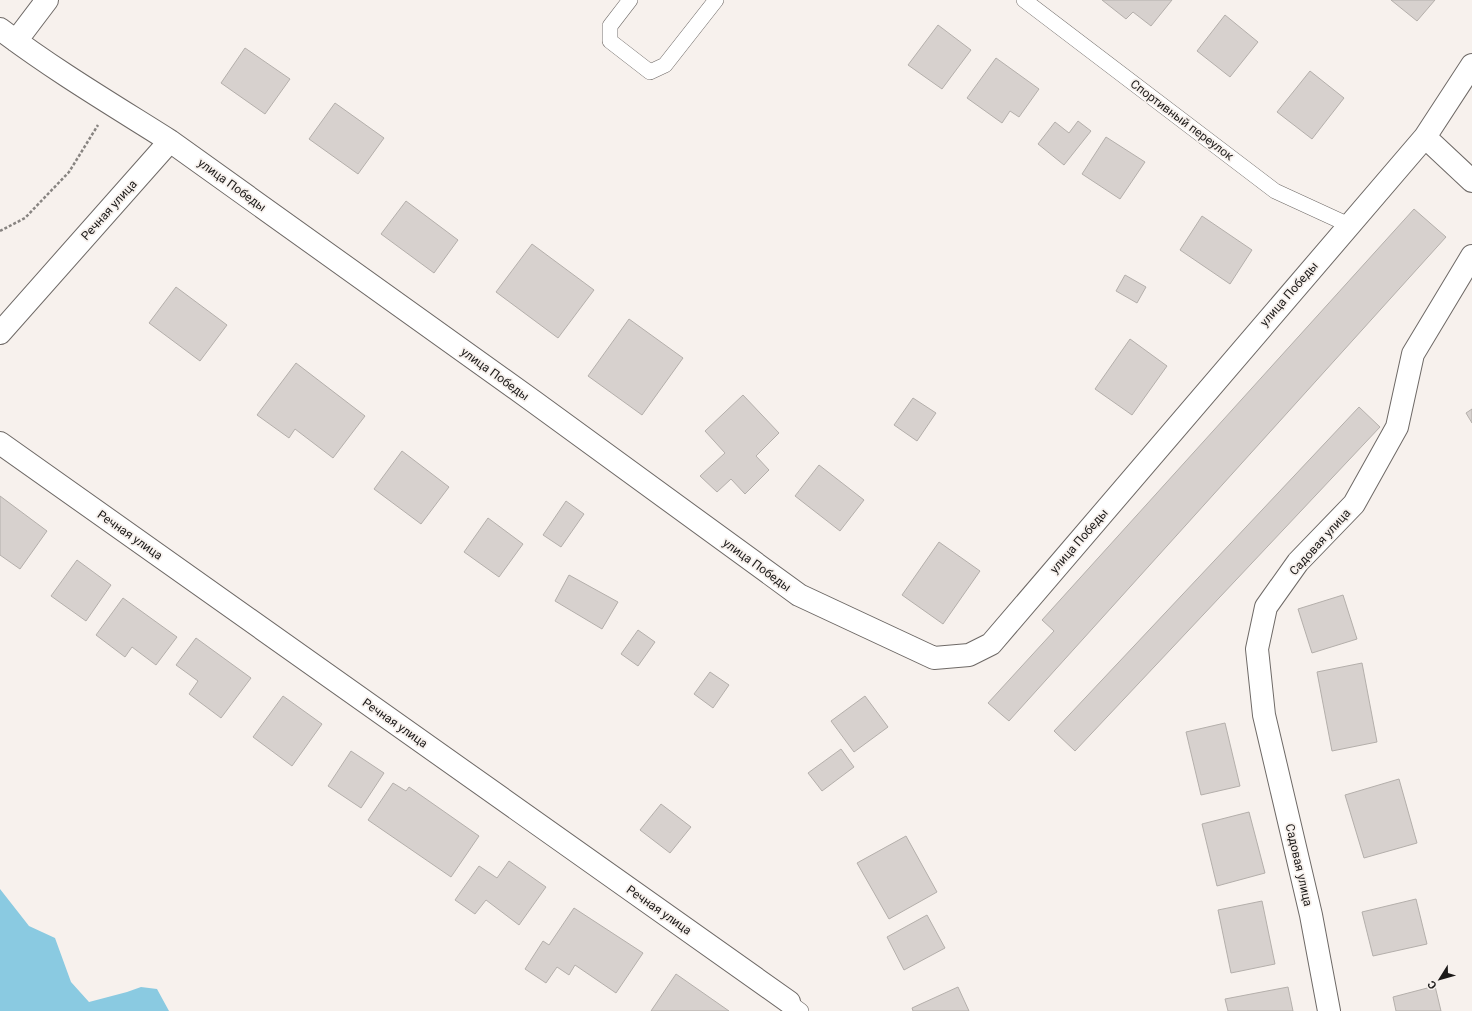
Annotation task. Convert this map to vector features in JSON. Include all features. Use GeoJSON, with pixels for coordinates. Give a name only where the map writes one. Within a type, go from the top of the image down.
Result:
{"type":"FeatureCollection","features":[{"type":"Feature","properties":{"kind":"street"},"geometry":{"type":"LineString","coordinates":[[8,35],[47,0]]}},
{"type":"Feature","properties":{"kind":"street","name":"улица Победы"},"geometry":{"type":"LineString","coordinates":[[8,35],[110,104],[170,141],[533,401],[799,595],[934,658],[969,655],[991,644],[1425,137],[1472,65]]}},
{"type":"Feature","properties":{"kind":"street"},"geometry":{"type":"LineString","coordinates":[[1425,137],[1472,181]]}},
{"type":"Feature","properties":{"kind":"street","name":"Речная улица"},"geometry":{"type":"LineString","coordinates":[[0,332],[170,141]]}},
{"type":"Feature","properties":{"kind":"street","name":"Садовая улица"},"geometry":{"type":"LineString","coordinates":[[1329,1011],[1311,915],[1264,715],[1257,649],[1266,608],[1298,562],[1354,504],[1397,427],[1413,354],[1472,256]]}},
{"type":"Feature","properties":{"kind":"street","name":"Речная улица"},"geometry":{"type":"LineString","coordinates":[[0,443],[795,1007]]}},
{"type":"Feature","properties":{"kind":"lane"},"geometry":{"type":"LineString","coordinates":[[630,0],[610,26],[610,41],[650,72],[665,65],[716,0]]}},
{"type":"Feature","properties":{"kind":"lane","name":"Спортивный переулок"},"geometry":{"type":"LineString","coordinates":[[1024,0],[1275,191],[1349,225]]}},
{"type":"Feature","properties":{"kind":"path"},"geometry":{"type":"LineString","coordinates":[[0,231],[25,218],[69,172],[110,104]]}},
{"type":"Feature","properties":{"kind":"water"},"geometry":{"type":"Polygon","coordinates":[[[0,889],[29,926],[55,938],[71,982],[89,1002],[141,987],[157,989],[169,1011],[0,1011],[0,889]]]}},
{"type":"Feature","properties":{"kind":"building"},"geometry":{"type":"Polygon","coordinates":[[[1102,0],[1172,0],[1151,26],[1133,12],[1126,19],[1102,0]]]}},
{"type":"Feature","properties":{"kind":"building"},"geometry":{"type":"Polygon","coordinates":[[[1391,0],[1435,0],[1417,21],[1391,0]]]}},
{"type":"Feature","properties":{"kind":"building"},"geometry":{"type":"Polygon","coordinates":[[[1225,15],[1258,42],[1230,77],[1197,51],[1225,15]]]}},
{"type":"Feature","properties":{"kind":"building"},"geometry":{"type":"Polygon","coordinates":[[[938,25],[971,50],[942,89],[908,65],[938,25]]]}},
{"type":"Feature","properties":{"kind":"building"},"geometry":{"type":"Polygon","coordinates":[[[245,48],[290,79],[265,114],[221,83],[245,48]]]}},
{"type":"Feature","properties":{"kind":"building"},"geometry":{"type":"Polygon","coordinates":[[[996,58],[1039,89],[1019,117],[1010,111],[1002,123],[967,98],[996,58]]]}},
{"type":"Feature","properties":{"kind":"building"},"geometry":{"type":"Polygon","coordinates":[[[1310,71],[1344,98],[1312,139],[1277,112],[1310,71]]]}},
{"type":"Feature","properties":{"kind":"building"},"geometry":{"type":"Polygon","coordinates":[[[335,103],[384,138],[358,174],[309,139],[335,103]]]}},
{"type":"Feature","properties":{"kind":"building"},"geometry":{"type":"Polygon","coordinates":[[[1078,121],[1091,131],[1064,165],[1038,144],[1055,122],[1069,133],[1078,121]]]}},
{"type":"Feature","properties":{"kind":"building"},"geometry":{"type":"Polygon","coordinates":[[[1106,137],[1145,162],[1120,199],[1082,174],[1106,137]]]}},
{"type":"Feature","properties":{"kind":"building"},"geometry":{"type":"Polygon","coordinates":[[[406,201],[458,240],[434,273],[381,234],[406,201]]]}},
{"type":"Feature","properties":{"kind":"building"},"geometry":{"type":"Polygon","coordinates":[[[1414,209],[1446,237],[1009,721],[988,703],[1054,631],[1042,620],[1414,209]]]}},
{"type":"Feature","properties":{"kind":"building"},"geometry":{"type":"Polygon","coordinates":[[[1202,216],[1252,250],[1230,284],[1180,250],[1202,216]]]}},
{"type":"Feature","properties":{"kind":"building"},"geometry":{"type":"Polygon","coordinates":[[[532,244],[594,290],[558,338],[496,292],[532,244]]]}},
{"type":"Feature","properties":{"kind":"building"},"geometry":{"type":"Polygon","coordinates":[[[1125,275],[1146,287],[1137,303],[1116,291],[1125,275]]]}},
{"type":"Feature","properties":{"kind":"building"},"geometry":{"type":"Polygon","coordinates":[[[176,287],[227,325],[200,361],[149,323],[176,287]]]}},
{"type":"Feature","properties":{"kind":"building"},"geometry":{"type":"Polygon","coordinates":[[[629,319],[683,358],[642,415],[588,376],[629,319]]]}},
{"type":"Feature","properties":{"kind":"building"},"geometry":{"type":"Polygon","coordinates":[[[1130,339],[1167,366],[1132,415],[1095,389],[1130,339]]]}},
{"type":"Feature","properties":{"kind":"building"},"geometry":{"type":"Polygon","coordinates":[[[296,363],[365,416],[333,458],[295,429],[289,438],[257,415],[296,363]]]}},
{"type":"Feature","properties":{"kind":"building"},"geometry":{"type":"Polygon","coordinates":[[[743,395],[779,433],[756,456],[769,470],[745,494],[731,479],[717,492],[700,476],[725,453],[705,431],[743,395]]]}},
{"type":"Feature","properties":{"kind":"building"},"geometry":{"type":"Polygon","coordinates":[[[913,398],[936,413],[917,441],[894,425],[913,398]]]}},
{"type":"Feature","properties":{"kind":"building"},"geometry":{"type":"Polygon","coordinates":[[[1359,407],[1380,427],[1075,751],[1054,731],[1359,407]]]}},
{"type":"Feature","properties":{"kind":"building"},"geometry":{"type":"Polygon","coordinates":[[[1472,409],[1472,423],[1466,413],[1472,409]]]}},
{"type":"Feature","properties":{"kind":"building"},"geometry":{"type":"Polygon","coordinates":[[[402,451],[449,487],[421,524],[374,489],[402,451]]]}},
{"type":"Feature","properties":{"kind":"building"},"geometry":{"type":"Polygon","coordinates":[[[819,465],[864,500],[840,531],[795,496],[819,465]]]}},
{"type":"Feature","properties":{"kind":"building"},"geometry":{"type":"Polygon","coordinates":[[[0,496],[47,531],[20,569],[0,555],[0,496]]]}},
{"type":"Feature","properties":{"kind":"building"},"geometry":{"type":"Polygon","coordinates":[[[566,501],[584,514],[561,547],[543,535],[566,501]]]}},
{"type":"Feature","properties":{"kind":"building"},"geometry":{"type":"Polygon","coordinates":[[[488,518],[523,544],[499,577],[464,552],[488,518]]]}},
{"type":"Feature","properties":{"kind":"building"},"geometry":{"type":"Polygon","coordinates":[[[939,542],[980,571],[943,624],[902,595],[939,542]]]}},
{"type":"Feature","properties":{"kind":"building"},"geometry":{"type":"Polygon","coordinates":[[[77,560],[111,585],[86,621],[51,596],[77,560]]]}},
{"type":"Feature","properties":{"kind":"building"},"geometry":{"type":"Polygon","coordinates":[[[569,575],[618,602],[602,629],[555,601],[569,575]]]}},
{"type":"Feature","properties":{"kind":"building"},"geometry":{"type":"Polygon","coordinates":[[[1343,595],[1357,639],[1312,653],[1298,609],[1343,595]]]}},
{"type":"Feature","properties":{"kind":"building"},"geometry":{"type":"Polygon","coordinates":[[[123,598],[177,637],[156,665],[132,647],[125,657],[96,635],[123,598]]]}},
{"type":"Feature","properties":{"kind":"building"},"geometry":{"type":"Polygon","coordinates":[[[638,630],[655,642],[638,666],[621,654],[638,630]]]}},
{"type":"Feature","properties":{"kind":"building"},"geometry":{"type":"Polygon","coordinates":[[[196,638],[251,678],[221,718],[189,694],[198,681],[176,665],[196,638]]]}},
{"type":"Feature","properties":{"kind":"building"},"geometry":{"type":"Polygon","coordinates":[[[1362,663],[1377,742],[1332,751],[1317,672],[1362,663]]]}},
{"type":"Feature","properties":{"kind":"building"},"geometry":{"type":"Polygon","coordinates":[[[710,672],[729,685],[713,708],[694,694],[710,672]]]}},
{"type":"Feature","properties":{"kind":"building"},"geometry":{"type":"Polygon","coordinates":[[[283,696],[322,724],[292,766],[253,737],[283,696]]]}},
{"type":"Feature","properties":{"kind":"building"},"geometry":{"type":"Polygon","coordinates":[[[865,696],[888,727],[854,752],[831,721],[865,696]]]}},
{"type":"Feature","properties":{"kind":"building"},"geometry":{"type":"Polygon","coordinates":[[[1225,723],[1240,786],[1201,795],[1186,732],[1225,723]]]}},
{"type":"Feature","properties":{"kind":"building"},"geometry":{"type":"Polygon","coordinates":[[[841,749],[854,767],[822,791],[808,773],[841,749]]]}},
{"type":"Feature","properties":{"kind":"building"},"geometry":{"type":"Polygon","coordinates":[[[351,751],[384,773],[361,808],[328,786],[351,751]]]}},
{"type":"Feature","properties":{"kind":"building"},"geometry":{"type":"Polygon","coordinates":[[[1399,779],[1417,843],[1364,858],[1345,795],[1399,779]]]}},
{"type":"Feature","properties":{"kind":"building"},"geometry":{"type":"Polygon","coordinates":[[[393,783],[406,791],[409,787],[479,836],[451,877],[368,820],[393,783]]]}},
{"type":"Feature","properties":{"kind":"building"},"geometry":{"type":"Polygon","coordinates":[[[661,804],[691,827],[670,853],[640,830],[661,804]]]}},
{"type":"Feature","properties":{"kind":"building"},"geometry":{"type":"Polygon","coordinates":[[[1249,812],[1265,873],[1217,886],[1202,824],[1249,812]]]}},
{"type":"Feature","properties":{"kind":"building"},"geometry":{"type":"Polygon","coordinates":[[[906,836],[937,892],[889,919],[857,863],[906,836]]]}},
{"type":"Feature","properties":{"kind":"building"},"geometry":{"type":"Polygon","coordinates":[[[509,861],[546,887],[519,925],[486,900],[475,914],[455,900],[479,866],[497,878],[509,861]]]}},
{"type":"Feature","properties":{"kind":"building"},"geometry":{"type":"Polygon","coordinates":[[[1416,899],[1427,944],[1373,956],[1362,912],[1416,899]]]}},
{"type":"Feature","properties":{"kind":"building"},"geometry":{"type":"Polygon","coordinates":[[[1262,901],[1275,964],[1231,973],[1218,910],[1262,901]]]}},
{"type":"Feature","properties":{"kind":"building"},"geometry":{"type":"Polygon","coordinates":[[[574,908],[643,953],[616,993],[575,965],[569,975],[557,967],[546,983],[525,969],[543,941],[549,945],[574,908]]]}},
{"type":"Feature","properties":{"kind":"building"},"geometry":{"type":"Polygon","coordinates":[[[927,915],[945,948],[904,970],[887,937],[927,915]]]}},
{"type":"Feature","properties":{"kind":"building"},"geometry":{"type":"Polygon","coordinates":[[[676,974],[729,1011],[651,1011],[676,974]]]}},
{"type":"Feature","properties":{"kind":"building"},"geometry":{"type":"Polygon","coordinates":[[[1435,986],[1441,1011],[1396,1011],[1393,997],[1435,986]]]}},
{"type":"Feature","properties":{"kind":"building"},"geometry":{"type":"Polygon","coordinates":[[[958,987],[969,1011],[913,1011],[912,1008],[958,987]]]}},
{"type":"Feature","properties":{"kind":"building"},"geometry":{"type":"Polygon","coordinates":[[[1288,987],[1293,1011],[1228,1011],[1225,999],[1288,987]]]}}]}
